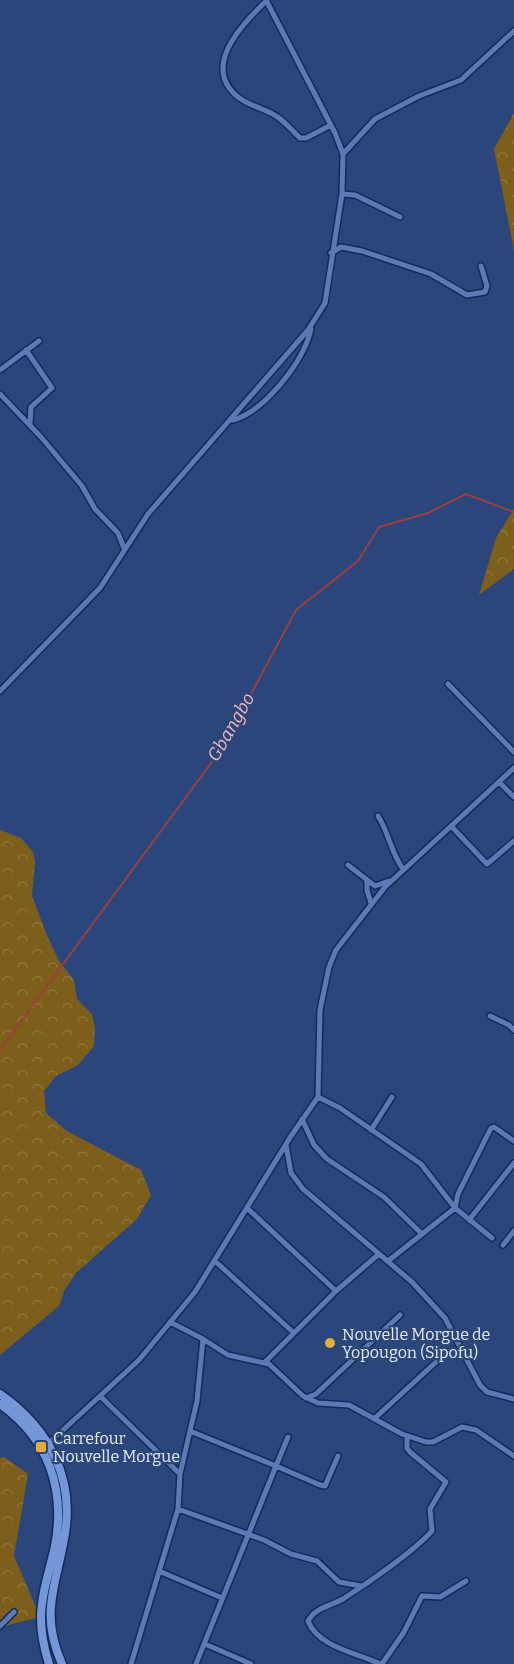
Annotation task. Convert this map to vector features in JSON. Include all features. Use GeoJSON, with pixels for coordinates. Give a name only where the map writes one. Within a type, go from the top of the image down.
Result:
{"type":"FeatureCollection","features":[{"type":"Feature","properties":{"kind":"main road"},"geometry":{"type":"LineString","coordinates":[[0,1394],[21,1409],[49,1443],[63,1476],[67,1502],[65,1537],[49,1617],[52,1642],[62,1664]]}},
{"type":"Feature","properties":{"kind":"main road"},"geometry":{"type":"LineString","coordinates":[[0,1404],[17,1416],[34,1436],[50,1462],[58,1490],[59,1519],[42,1605],[41,1628],[49,1664]]}},
{"type":"Feature","properties":{"kind":"street"},"geometry":{"type":"LineString","coordinates":[[0,691],[100,588],[148,514],[232,420],[311,325],[325,303],[342,194],[343,154],[332,125],[267,0],[234,36],[222,69],[226,83],[240,99],[276,115],[300,138],[306,138],[332,125]]}},
{"type":"Feature","properties":{"kind":"street"},"geometry":{"type":"LineString","coordinates":[[343,154],[375,119],[419,96],[461,80],[514,31]]}},
{"type":"Feature","properties":{"kind":"street"},"geometry":{"type":"LineString","coordinates":[[342,194],[355,195],[400,217]]}},
{"type":"Feature","properties":{"kind":"street"},"geometry":{"type":"LineString","coordinates":[[331,253],[341,247],[362,251],[431,274],[467,295],[485,292],[487,286],[481,266]]}},
{"type":"Feature","properties":{"kind":"street"},"geometry":{"type":"LineString","coordinates":[[232,420],[243,417],[258,406],[285,378],[301,356],[311,325]]}},
{"type":"Feature","properties":{"kind":"street"},"geometry":{"type":"LineString","coordinates":[[0,370],[39,341]]}},
{"type":"Feature","properties":{"kind":"street"},"geometry":{"type":"LineString","coordinates":[[26,350],[52,388],[31,406],[30,424]]}},
{"type":"Feature","properties":{"kind":"street"},"geometry":{"type":"LineString","coordinates":[[0,394],[30,424],[82,486],[95,509],[122,540],[124,548]]}},
{"type":"Feature","properties":{"kind":"street"},"geometry":{"type":"LineString","coordinates":[[122,540],[132,536]]}},
{"type":"Feature","properties":{"kind":"street"},"geometry":{"type":"LineString","coordinates":[[448,684],[514,752]]}},
{"type":"Feature","properties":{"kind":"street"},"geometry":{"type":"LineString","coordinates":[[49,1443],[139,1360],[195,1292],[318,1097],[320,1010],[329,967],[336,950],[370,903],[391,881],[514,768]]}},
{"type":"Feature","properties":{"kind":"street"},"geometry":{"type":"LineString","coordinates":[[500,783],[514,797]]}},
{"type":"Feature","properties":{"kind":"street"},"geometry":{"type":"LineString","coordinates":[[378,816],[389,833],[394,858],[403,869]]}},
{"type":"Feature","properties":{"kind":"street"},"geometry":{"type":"LineString","coordinates":[[452,827],[487,864],[514,842]]}},
{"type":"Feature","properties":{"kind":"street"},"geometry":{"type":"LineString","coordinates":[[348,865],[375,885],[391,881]]}},
{"type":"Feature","properties":{"kind":"street"},"geometry":{"type":"LineString","coordinates":[[367,880],[370,903]]}},
{"type":"Feature","properties":{"kind":"street"},"geometry":{"type":"LineString","coordinates":[[490,1016],[509,1024],[514,1030]]}},
{"type":"Feature","properties":{"kind":"street"},"geometry":{"type":"LineString","coordinates":[[318,1097],[340,1108],[421,1164],[454,1208],[492,1238]]}},
{"type":"Feature","properties":{"kind":"street"},"geometry":{"type":"LineString","coordinates":[[371,1130],[392,1097]]}},
{"type":"Feature","properties":{"kind":"street"},"geometry":{"type":"LineString","coordinates":[[302,1119],[315,1145],[327,1159],[384,1197],[422,1233]]}},
{"type":"Feature","properties":{"kind":"street"},"geometry":{"type":"LineString","coordinates":[[388,1261],[454,1208],[458,1194],[491,1128],[494,1127],[514,1141]]}},
{"type":"Feature","properties":{"kind":"street"},"geometry":{"type":"LineString","coordinates":[[286,1145],[291,1173],[303,1189],[412,1282],[445,1318],[480,1386],[487,1392],[514,1399]]}},
{"type":"Feature","properties":{"kind":"street"},"geometry":{"type":"LineString","coordinates":[[469,1220],[514,1163]]}},
{"type":"Feature","properties":{"kind":"street"},"geometry":{"type":"LineString","coordinates":[[247,1208],[336,1291]]}},
{"type":"Feature","properties":{"kind":"street"},"geometry":{"type":"LineString","coordinates":[[503,1245],[514,1231]]}},
{"type":"Feature","properties":{"kind":"street"},"geometry":{"type":"LineString","coordinates":[[264,1362],[336,1291],[379,1254]]}},
{"type":"Feature","properties":{"kind":"street"},"geometry":{"type":"LineString","coordinates":[[215,1261],[294,1334]]}},
{"type":"Feature","properties":{"kind":"street"},"geometry":{"type":"LineString","coordinates":[[306,1398],[316,1394],[400,1315]]}},
{"type":"Feature","properties":{"kind":"street"},"geometry":{"type":"LineString","coordinates":[[170,1322],[228,1355],[264,1362],[275,1368],[306,1398],[318,1403],[349,1405],[407,1436],[433,1442],[462,1427],[476,1430],[514,1456]]}},
{"type":"Feature","properties":{"kind":"street"},"geometry":{"type":"LineString","coordinates":[[131,1664],[178,1509],[180,1474],[197,1401],[203,1339]]}},
{"type":"Feature","properties":{"kind":"street"},"geometry":{"type":"LineString","coordinates":[[375,1418],[447,1352]]}},
{"type":"Feature","properties":{"kind":"street"},"geometry":{"type":"LineString","coordinates":[[101,1397],[180,1474]]}},
{"type":"Feature","properties":{"kind":"street"},"geometry":{"type":"LineString","coordinates":[[190,1431],[325,1486],[338,1456]]}},
{"type":"Feature","properties":{"kind":"street"},"geometry":{"type":"LineString","coordinates":[[407,1436],[407,1448],[410,1452],[446,1482],[430,1509],[434,1528],[361,1586],[339,1601],[322,1608],[308,1621],[314,1630],[330,1643],[381,1664],[404,1632],[422,1596],[440,1598],[466,1581]]}},
{"type":"Feature","properties":{"kind":"street"},"geometry":{"type":"LineString","coordinates":[[196,1664],[288,1437]]}},
{"type":"Feature","properties":{"kind":"street"},"geometry":{"type":"LineString","coordinates":[[178,1509],[248,1534],[291,1554],[317,1561],[339,1582],[361,1586]]}},
{"type":"Feature","properties":{"kind":"street"},"geometry":{"type":"LineString","coordinates":[[159,1571],[222,1598]]}},
{"type":"Feature","properties":{"kind":"street"},"geometry":{"type":"LineString","coordinates":[[0,1626],[14,1612]]}},
{"type":"Feature","properties":{"kind":"street"},"geometry":{"type":"LineString","coordinates":[[205,1644],[251,1664]]}},
{"type":"Feature","properties":{"kind":"green space"},"geometry":{"type":"Polygon","coordinates":[[[514,113],[514,250],[494,149],[514,113]]]}},
{"type":"Feature","properties":{"kind":"green space"},"geometry":{"type":"Polygon","coordinates":[[[514,509],[514,569],[479,595],[496,538],[514,509]]]}},
{"type":"Feature","properties":{"kind":"green space"},"geometry":{"type":"Polygon","coordinates":[[[0,830],[21,838],[33,852],[35,862],[32,896],[59,961],[74,980],[77,999],[92,1014],[95,1028],[94,1046],[78,1065],[56,1076],[44,1091],[46,1113],[67,1131],[141,1170],[151,1195],[137,1219],[76,1273],[64,1291],[59,1306],[0,1355],[0,830]]]}},
{"type":"Feature","properties":{"kind":"green space"},"geometry":{"type":"Polygon","coordinates":[[[4,1457],[28,1474],[14,1556],[40,1617],[0,1627],[0,1458],[4,1457]]]}},
{"type":"Feature","properties":{"kind":"waterway","name":"Gbangbo"},"geometry":{"type":"LineString","coordinates":[[0,1050],[222,748],[296,610],[358,561],[379,527],[428,513],[466,494],[514,512]]}},
{"type":"Feature","properties":{"kind":"place","name":"Nouvelle Morgue de Yopougon (Sipofu)"},"geometry":{"type":"Point","coordinates":[330,1343]}},
{"type":"Feature","properties":{"kind":"place","name":"Carrefour Nouvelle Morgue"},"geometry":{"type":"Point","coordinates":[41,1447]}}]}
